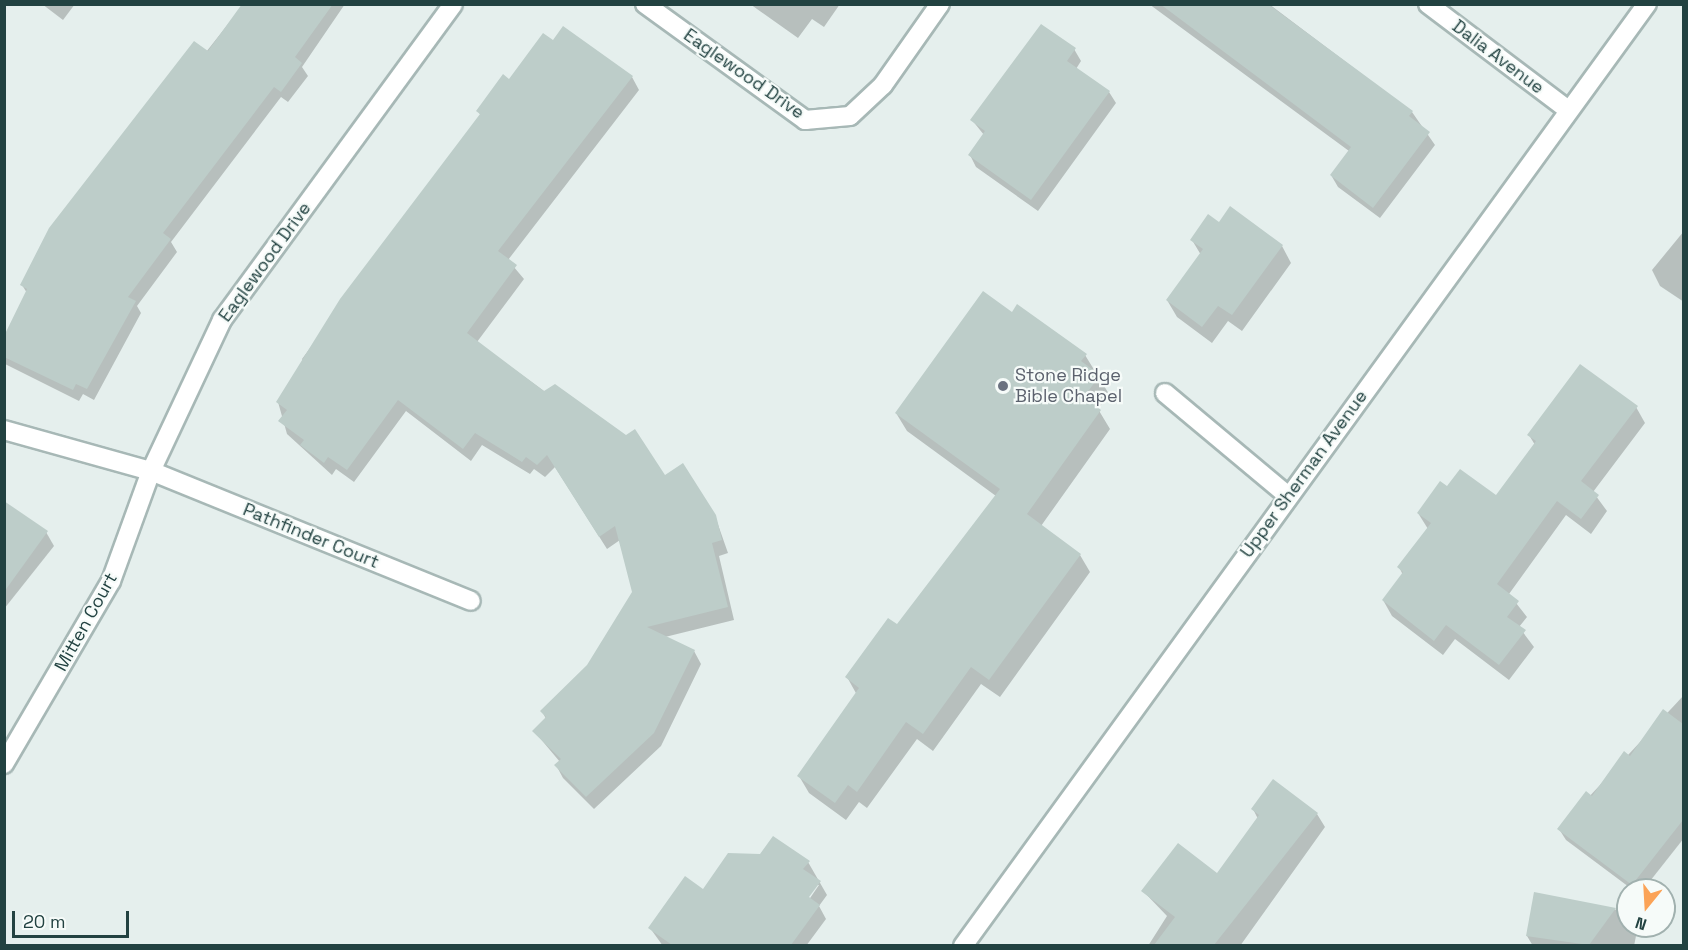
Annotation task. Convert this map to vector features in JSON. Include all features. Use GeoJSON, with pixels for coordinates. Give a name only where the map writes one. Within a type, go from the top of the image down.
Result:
{"type":"FeatureCollection","features":[{"type":"Feature","properties":{"kind":"street","name":"Eaglewood Drive"},"geometry":{"type":"LineString","coordinates":[[151,471],[222,320],[453,4]]}},
{"type":"Feature","properties":{"kind":"street","name":"Eaglewood Drive"},"geometry":{"type":"LineString","coordinates":[[645,4],[805,120],[850,116],[883,85],[940,4]]}},
{"type":"Feature","properties":{"kind":"street","name":"Dalia Avenue"},"geometry":{"type":"LineString","coordinates":[[1428,4],[1568,110]]}},
{"type":"Feature","properties":{"kind":"street","name":"Upper Sherman Avenue"},"geometry":{"type":"LineString","coordinates":[[963,945],[1647,4]]}},
{"type":"Feature","properties":{"kind":"street"},"geometry":{"type":"LineString","coordinates":[[1165,393],[1288,496]]}},
{"type":"Feature","properties":{"kind":"street"},"geometry":{"type":"LineString","coordinates":[[4,430],[151,471]]}},
{"type":"Feature","properties":{"kind":"street","name":"Pathfinder Court"},"geometry":{"type":"LineString","coordinates":[[151,471],[471,601]]}},
{"type":"Feature","properties":{"kind":"street","name":"Mitten Court"},"geometry":{"type":"LineString","coordinates":[[4,764],[111,581],[151,471]]}},
{"type":"Feature","properties":{"kind":"building"},"geometry":{"type":"Polygon","coordinates":[[[242,4],[333,4],[295,57],[302,63],[281,92],[274,87],[163,233],[171,239],[128,297],[136,301],[87,389],[76,384],[73,390],[4,357],[4,336],[27,289],[20,285],[49,228],[194,41],[208,51],[242,4]]]}},
{"type":"Feature","properties":{"kind":"building"},"geometry":{"type":"Polygon","coordinates":[[[1160,4],[1268,4],[1413,111],[1409,116],[1430,132],[1373,208],[1330,175],[1351,147],[1160,4]]]}},
{"type":"Feature","properties":{"kind":"building"},"geometry":{"type":"Polygon","coordinates":[[[1041,24],[1076,48],[1067,61],[1110,91],[1031,200],[968,155],[985,131],[970,120],[1041,24]]]}},
{"type":"Feature","properties":{"kind":"building"},"geometry":{"type":"Polygon","coordinates":[[[563,26],[633,76],[498,251],[517,265],[467,333],[544,391],[555,384],[626,435],[635,429],[665,475],[683,463],[716,515],[722,540],[712,543],[728,607],[647,627],[695,650],[654,733],[586,797],[554,765],[561,759],[532,731],[546,717],[540,711],[587,665],[632,592],[615,526],[599,537],[547,455],[537,465],[526,457],[522,462],[475,433],[463,449],[398,400],[347,470],[328,457],[324,463],[300,445],[304,440],[278,421],[287,410],[276,402],[340,299],[480,114],[476,111],[503,74],[509,79],[543,33],[553,40],[563,26]]]}},
{"type":"Feature","properties":{"kind":"building"},"geometry":{"type":"Polygon","coordinates":[[[1230,206],[1283,245],[1232,315],[1218,306],[1202,327],[1166,300],[1203,249],[1190,240],[1208,214],[1219,222],[1230,206]]]}},
{"type":"Feature","properties":{"kind":"building"},"geometry":{"type":"Polygon","coordinates":[[[983,291],[1012,312],[1017,304],[1087,354],[1081,361],[1100,375],[1084,397],[1101,410],[1027,514],[1081,554],[989,680],[971,667],[923,734],[906,722],[857,792],[848,785],[835,803],[797,776],[859,688],[845,677],[888,618],[897,624],[1000,489],[895,413],[983,291]]]}},
{"type":"Feature","properties":{"kind":"building"},"geometry":{"type":"Polygon","coordinates":[[[1580,364],[1638,406],[1581,481],[1599,495],[1581,519],[1557,501],[1497,584],[1519,601],[1507,617],[1526,630],[1499,665],[1446,625],[1434,641],[1382,600],[1403,572],[1397,567],[1431,523],[1417,513],[1440,481],[1447,486],[1460,469],[1496,495],[1536,441],[1527,435],[1580,364]]]}},
{"type":"Feature","properties":{"kind":"building"},"geometry":{"type":"Polygon","coordinates":[[[4,501],[48,531],[4,592],[4,501]]]}},
{"type":"Feature","properties":{"kind":"building"},"geometry":{"type":"Polygon","coordinates":[[[1663,709],[1683,724],[1683,820],[1637,878],[1623,878],[1557,829],[1586,791],[1592,796],[1624,751],[1630,756],[1663,709]]]}},
{"type":"Feature","properties":{"kind":"building"},"geometry":{"type":"Polygon","coordinates":[[[1273,779],[1318,813],[1214,945],[1154,945],[1175,917],[1141,891],[1178,843],[1217,873],[1259,815],[1251,809],[1273,779]]]}},
{"type":"Feature","properties":{"kind":"building"},"geometry":{"type":"Polygon","coordinates":[[[773,836],[810,861],[803,869],[821,881],[809,897],[820,905],[791,945],[672,945],[648,928],[685,876],[703,889],[728,853],[760,854],[773,836]]]}},
{"type":"Feature","properties":{"kind":"building"},"geometry":{"type":"Polygon","coordinates":[[[1534,892],[1616,908],[1589,945],[1526,936],[1534,892]]]}},
{"type":"Feature","properties":{"kind":"place","name":"Stone Ridge Bible Chapel"},"geometry":{"type":"Point","coordinates":[1003,386]}}]}
